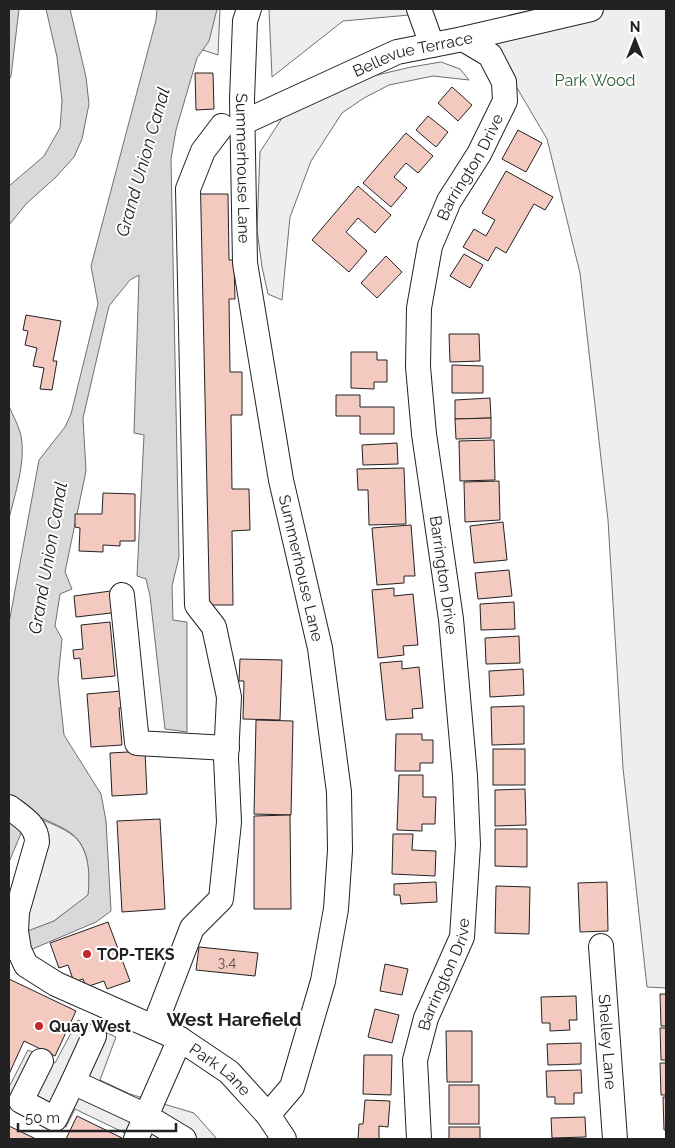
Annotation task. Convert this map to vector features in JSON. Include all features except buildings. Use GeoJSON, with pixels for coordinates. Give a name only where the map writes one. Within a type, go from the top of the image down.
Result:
{"type":"FeatureCollection","features":[{"type":"Feature","properties":{"kind":"street","name":"Summerhouse Lane"},"geometry":{"type":"LineString","coordinates":[[249,9],[245,21],[242,99],[232,125],[245,264],[281,480],[320,648],[339,792],[340,850],[336,909],[323,981],[292,1087],[268,1116]]}},
{"type":"Feature","properties":{"kind":"street"},"geometry":{"type":"LineString","coordinates":[[419,9],[432,45]]}},
{"type":"Feature","properties":{"kind":"street","name":"Bellevue Terrace"},"geometry":{"type":"LineString","coordinates":[[232,125],[397,52],[463,39],[590,9]]}},
{"type":"Feature","properties":{"kind":"street","name":"Barrington Drive"},"geometry":{"type":"LineString","coordinates":[[419,1139],[415,1060],[426,1018],[462,937],[468,845],[465,776],[451,619],[424,434],[418,367],[419,308],[430,246],[449,202],[479,154],[506,101],[504,82],[490,55],[463,39]]}},
{"type":"Feature","properties":{"kind":"street"},"geometry":{"type":"LineString","coordinates":[[154,1027],[192,928],[222,899],[229,822],[227,748],[229,697],[214,627],[198,605],[188,188],[203,151],[232,125]]}},
{"type":"Feature","properties":{"kind":"street"},"geometry":{"type":"LineString","coordinates":[[122,594],[137,743],[227,748]]}},
{"type":"Feature","properties":{"kind":"street","name":"Park Lane"},"geometry":{"type":"LineString","coordinates":[[9,807],[34,827],[37,834],[37,842],[17,912],[19,945],[26,965],[56,984],[180,1040],[229,1072],[268,1116],[284,1139]]}},
{"type":"Feature","properties":{"kind":"street","name":"Shelley Lane"},"geometry":{"type":"LineString","coordinates":[[601,946],[615,1139]]}},
{"type":"Feature","properties":{"kind":"street"},"geometry":{"type":"LineString","coordinates":[[41,1061],[21,1102],[55,1119],[94,1036]]}},
{"type":"Feature","properties":{"kind":"street"},"geometry":{"type":"LineString","coordinates":[[136,1139],[180,1040]]}},
{"type":"Feature","properties":{"kind":"street"},"geometry":{"type":"LineString","coordinates":[[73,1082],[146,1116],[184,1139]]}},
{"type":"Feature","properties":{"kind":"green space"},"geometry":{"type":"Polygon","coordinates":[[[199,9],[220,9],[218,55],[203,50],[199,9]]]}},
{"type":"Feature","properties":{"kind":"green space"},"geometry":{"type":"Polygon","coordinates":[[[269,9],[408,9],[409,15],[343,21],[272,77],[269,9]]]}},
{"type":"Feature","properties":{"kind":"green space","name":"Park Wood"},"geometry":{"type":"Polygon","coordinates":[[[567,9],[666,9],[666,988],[647,987],[623,768],[608,520],[580,273],[547,139],[483,30],[567,9]]]}},
{"type":"Feature","properties":{"kind":"green space"},"geometry":{"type":"Polygon","coordinates":[[[441,62],[460,69],[469,80],[433,76],[389,85],[364,98],[342,113],[311,161],[290,217],[282,300],[268,294],[257,230],[260,152],[284,115],[373,76],[441,62]]]}},
{"type":"Feature","properties":{"kind":"green space"},"geometry":{"type":"Polygon","coordinates":[[[43,820],[68,832],[82,846],[88,862],[89,895],[54,921],[26,933],[26,912],[47,842],[43,820]]]}},
{"type":"Feature","properties":{"kind":"shaded area"},"geometry":{"type":"Polygon","coordinates":[[[78,1020],[116,1037],[100,1080],[130,1094],[194,1113],[217,1139],[128,1139],[129,1135],[75,1109],[66,1127],[9,1099],[9,1087],[28,1050],[55,1063],[78,1020]]]}},
{"type":"Feature","properties":{"kind":"water"},"geometry":{"type":"Polygon","coordinates":[[[9,9],[19,9],[9,80],[9,9]]]}},
{"type":"Feature","properties":{"kind":"water"},"geometry":{"type":"Polygon","coordinates":[[[46,9],[70,9],[86,77],[89,104],[82,139],[74,157],[56,177],[26,204],[9,225],[9,186],[44,156],[60,128],[62,101],[57,57],[46,9]]]}},
{"type":"Feature","properties":{"kind":"water","name":"Grand Union Canal"},"geometry":{"type":"Polygon","coordinates":[[[157,9],[217,9],[209,41],[197,58],[176,130],[171,159],[179,557],[172,586],[173,620],[187,622],[187,732],[165,729],[150,596],[146,579],[137,576],[144,435],[134,433],[139,275],[130,280],[109,306],[83,418],[86,471],[65,572],[72,589],[60,594],[55,626],[62,639],[58,679],[64,735],[101,794],[106,821],[111,911],[96,922],[9,959],[9,938],[54,921],[88,895],[88,862],[78,840],[63,828],[30,812],[9,862],[9,623],[39,460],[65,427],[71,414],[98,304],[91,266],[156,20],[157,9]]]}},
{"type":"Feature","properties":{"kind":"water"},"geometry":{"type":"Polygon","coordinates":[[[9,406],[20,432],[22,457],[9,519],[9,406]]]}},
{"type":"Feature","properties":{"kind":"place","name":"TOP-TEKS"},"geometry":{"type":"Point","coordinates":[87,954]}},
{"type":"Feature","properties":{"kind":"place","name":"Quay West"},"geometry":{"type":"Point","coordinates":[39,1026]}},
{"type":"Feature","properties":{"kind":"district","name":"West Harefield"},"geometry":{"type":"Point","coordinates":[234,1019]}}]}
